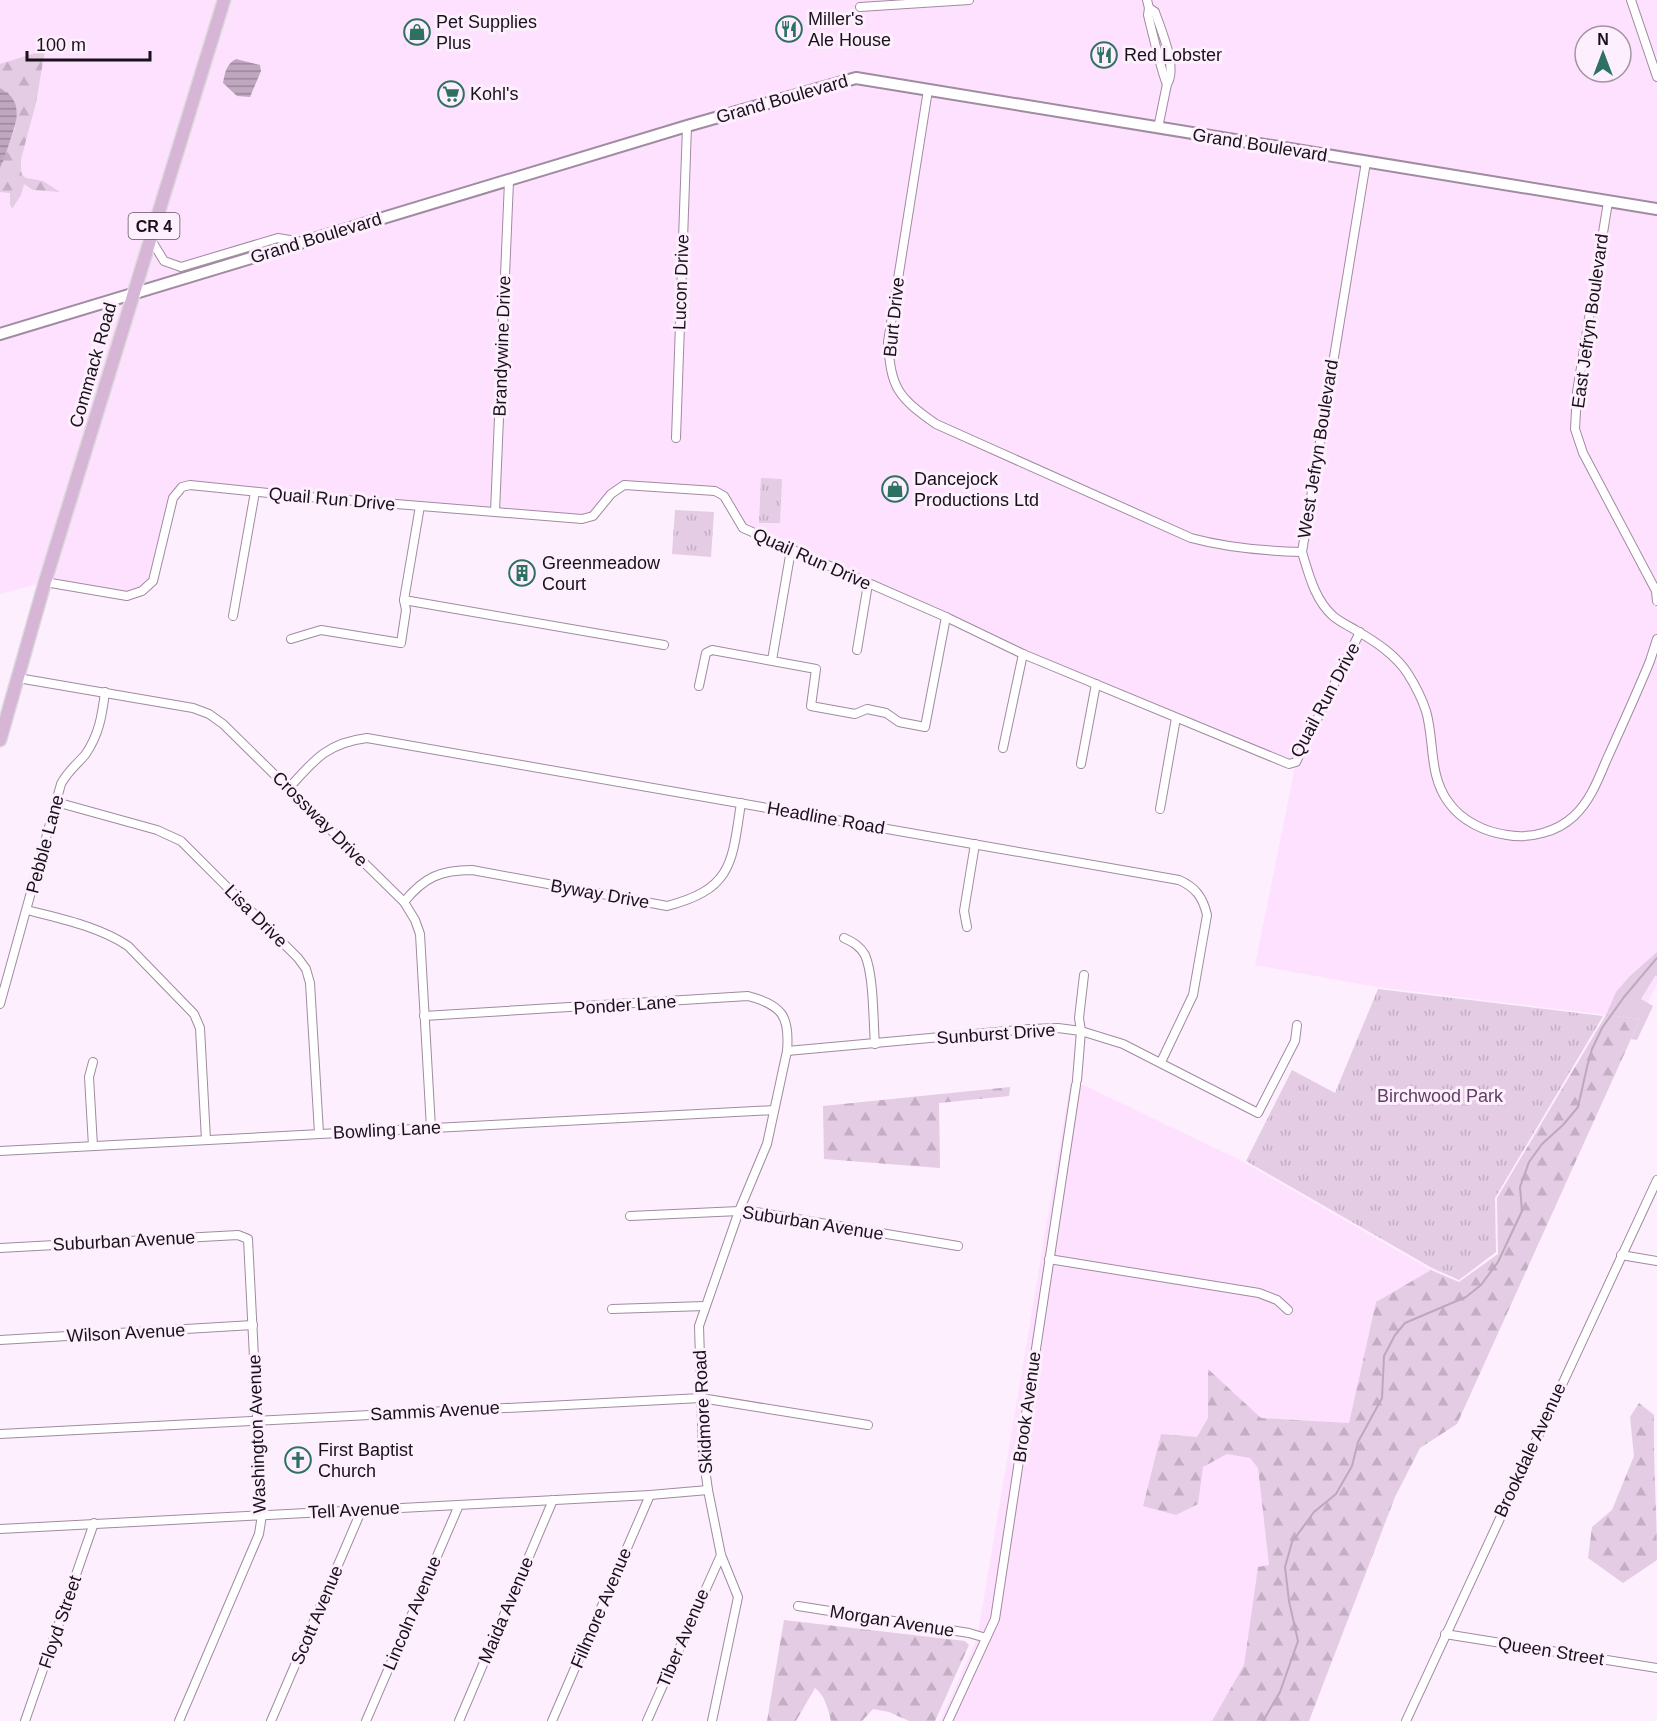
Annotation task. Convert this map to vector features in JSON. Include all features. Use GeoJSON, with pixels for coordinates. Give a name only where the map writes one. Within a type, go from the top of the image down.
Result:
{"type":"FeatureCollection","features":[{"type":"Feature","properties":{"kind":"main road","name":"Commack Road"},"geometry":{"type":"LineString","coordinates":[[0,740],[45,582],[224,0]]}},
{"type":"Feature","properties":{"kind":"street"},"geometry":{"type":"LineString","coordinates":[[860,7],[969,0]]}},
{"type":"Feature","properties":{"kind":"street"},"geometry":{"type":"LineString","coordinates":[[1631,0],[1657,77]]}},
{"type":"Feature","properties":{"kind":"street"},"geometry":{"type":"LineString","coordinates":[[1148,4],[1155,12],[1170,62],[1171,78],[1167,84],[1158,128]]}},
{"type":"Feature","properties":{"kind":"street","name":"Grand Boulevard"},"geometry":{"type":"LineString","coordinates":[[0,334],[687,126],[856,78],[1657,209]]}},
{"type":"Feature","properties":{"kind":"street","name":"Burt Drive"},"geometry":{"type":"LineString","coordinates":[[928,90],[888,342],[889,367],[897,389],[913,408],[936,424],[1191,538],[1226,547],[1302,552]]}},
{"type":"Feature","properties":{"kind":"street","name":"Lucon Drive"},"geometry":{"type":"LineString","coordinates":[[676,438],[687,126]]}},
{"type":"Feature","properties":{"kind":"street","name":"West Jefryn Boulevard"},"geometry":{"type":"LineString","coordinates":[[1366,162],[1302,552],[1310,581],[1321,603],[1334,617],[1360,632],[1397,660],[1408,674],[1426,711],[1438,785],[1448,802],[1460,815],[1476,826],[1516,837],[1554,829],[1574,816],[1590,796],[1650,661],[1657,639]]}},
{"type":"Feature","properties":{"kind":"street","name":"Brandywine Drive"},"geometry":{"type":"LineString","coordinates":[[495,512],[509,181]]}},
{"type":"Feature","properties":{"kind":"street","name":"East Jefryn Boulevard"},"geometry":{"type":"LineString","coordinates":[[1608,202],[1577,393],[1575,429],[1583,453],[1656,591],[1657,601]]}},
{"type":"Feature","properties":{"kind":"street"},"geometry":{"type":"LineString","coordinates":[[150,238],[164,261],[181,267],[278,238],[303,242]]}},
{"type":"Feature","properties":{"kind":"street","name":"Quail Run Drive"},"geometry":{"type":"LineString","coordinates":[[45,582],[127,596],[142,591],[153,581],[173,498],[182,487],[190,485],[420,506],[587,518],[599,510],[611,494],[624,485],[709,489],[724,496],[743,528],[946,617],[1023,654],[1289,764],[1296,762],[1360,632]]}},
{"type":"Feature","properties":{"kind":"street"},"geometry":{"type":"LineString","coordinates":[[233,616],[255,492]]}},
{"type":"Feature","properties":{"kind":"street"},"geometry":{"type":"LineString","coordinates":[[291,639],[321,630],[401,643],[406,610],[404,600],[420,506]]}},
{"type":"Feature","properties":{"kind":"street"},"geometry":{"type":"LineString","coordinates":[[772,660],[791,550]]}},
{"type":"Feature","properties":{"kind":"street"},"geometry":{"type":"LineString","coordinates":[[857,650],[867,584]]}},
{"type":"Feature","properties":{"kind":"street"},"geometry":{"type":"LineString","coordinates":[[404,600],[664,645]]}},
{"type":"Feature","properties":{"kind":"street"},"geometry":{"type":"LineString","coordinates":[[699,686],[706,653],[712,650],[772,660],[816,669],[811,706],[855,714],[867,710],[876,711],[886,713],[898,722],[925,727],[946,617]]}},
{"type":"Feature","properties":{"kind":"street"},"geometry":{"type":"LineString","coordinates":[[1004,748],[1023,654]]}},
{"type":"Feature","properties":{"kind":"street","name":"Crossway Drive"},"geometry":{"type":"LineString","coordinates":[[18,678],[193,708],[209,714],[223,724],[404,902],[416,920],[420,934],[431,1128]]}},
{"type":"Feature","properties":{"kind":"street"},"geometry":{"type":"LineString","coordinates":[[1081,764],[1096,684]]}},
{"type":"Feature","properties":{"kind":"street","name":"Pebble Lane"},"geometry":{"type":"LineString","coordinates":[[0,1004],[56,802],[67,773],[93,743],[100,728],[105,692]]}},
{"type":"Feature","properties":{"kind":"street"},"geometry":{"type":"LineString","coordinates":[[1160,808],[1176,718]]}},
{"type":"Feature","properties":{"kind":"street","name":"Headline Road"},"geometry":{"type":"LineString","coordinates":[[289,788],[330,748],[347,740],[367,738],[1179,880],[1192,886],[1204,902],[1207,915],[1193,995],[1161,1062]]}},
{"type":"Feature","properties":{"kind":"street","name":"Lisa Drive"},"geometry":{"type":"LineString","coordinates":[[56,802],[157,830],[181,841],[298,958],[306,969],[310,983],[319,1133]]}},
{"type":"Feature","properties":{"kind":"street","name":"Byway Drive"},"geometry":{"type":"LineString","coordinates":[[404,902],[428,878],[458,870],[472,870],[667,906],[689,900],[711,888],[726,872],[732,856],[741,803]]}},
{"type":"Feature","properties":{"kind":"street"},"geometry":{"type":"LineString","coordinates":[[967,927],[964,911],[975,844]]}},
{"type":"Feature","properties":{"kind":"street"},"geometry":{"type":"LineString","coordinates":[[27,910],[99,930],[115,937],[128,946],[194,1014],[200,1028],[206,1140]]}},
{"type":"Feature","properties":{"kind":"street"},"geometry":{"type":"LineString","coordinates":[[844,938],[856,943],[865,955],[871,989],[875,1044]]}},
{"type":"Feature","properties":{"kind":"street","name":"Brook Avenue"},"geometry":{"type":"LineString","coordinates":[[948,1721],[995,1619],[1077,1082],[1081,1031],[1079,1018],[1084,975]]}},
{"type":"Feature","properties":{"kind":"street","name":"Ponder Lane"},"geometry":{"type":"LineString","coordinates":[[424,1016],[748,996],[768,1001],[779,1010],[786,1022],[788,1036],[787,1051],[774,1110]]}},
{"type":"Feature","properties":{"kind":"street","name":"Sunburst Drive"},"geometry":{"type":"LineString","coordinates":[[787,1051],[1030,1029],[1058,1028],[1081,1031],[1123,1044],[1258,1113],[1295,1041],[1297,1025]]}},
{"type":"Feature","properties":{"kind":"street"},"geometry":{"type":"LineString","coordinates":[[93,1062],[89,1077],[93,1146]]}},
{"type":"Feature","properties":{"kind":"street","name":"Bowling Lane"},"geometry":{"type":"LineString","coordinates":[[0,1151],[774,1110]]}},
{"type":"Feature","properties":{"kind":"street","name":"Skidmore Road"},"geometry":{"type":"LineString","coordinates":[[712,1721],[738,1597],[721,1555],[708,1490],[704,1454],[699,1326],[739,1210],[767,1144],[774,1110]]}},
{"type":"Feature","properties":{"kind":"street","name":"Brookdale Avenue"},"geometry":{"type":"LineString","coordinates":[[1406,1721],[1657,1180]]}},
{"type":"Feature","properties":{"kind":"street","name":"Suburban Avenue"},"geometry":{"type":"LineString","coordinates":[[630,1216],[739,1210],[958,1246]]}},
{"type":"Feature","properties":{"kind":"street","name":"Suburban Avenue"},"geometry":{"type":"LineString","coordinates":[[0,1248],[238,1235],[248,1239]]}},
{"type":"Feature","properties":{"kind":"street","name":"Washington Avenue"},"geometry":{"type":"LineString","coordinates":[[179,1721],[259,1534],[262,1515],[248,1239]]}},
{"type":"Feature","properties":{"kind":"street"},"geometry":{"type":"LineString","coordinates":[[1621,1255],[1657,1261]]}},
{"type":"Feature","properties":{"kind":"street"},"geometry":{"type":"LineString","coordinates":[[1049,1259],[1259,1293],[1277,1300],[1288,1310]]}},
{"type":"Feature","properties":{"kind":"street"},"geometry":{"type":"LineString","coordinates":[[612,1309],[705,1306]]}},
{"type":"Feature","properties":{"kind":"street","name":"Wilson Avenue"},"geometry":{"type":"LineString","coordinates":[[0,1340],[253,1325]]}},
{"type":"Feature","properties":{"kind":"street","name":"Sammis Avenue"},"geometry":{"type":"LineString","coordinates":[[0,1434],[701,1398],[868,1425]]}},
{"type":"Feature","properties":{"kind":"street","name":"Tell Avenue"},"geometry":{"type":"LineString","coordinates":[[0,1529],[650,1495],[708,1490]]}},
{"type":"Feature","properties":{"kind":"street","name":"Fillmore Avenue"},"geometry":{"type":"LineString","coordinates":[[552,1721],[650,1495]]}},
{"type":"Feature","properties":{"kind":"street","name":"Maida Avenue"},"geometry":{"type":"LineString","coordinates":[[459,1721],[553,1500]]}},
{"type":"Feature","properties":{"kind":"street","name":"Lincoln Avenue"},"geometry":{"type":"LineString","coordinates":[[366,1721],[459,1504]]}},
{"type":"Feature","properties":{"kind":"street","name":"Scott Avenue"},"geometry":{"type":"LineString","coordinates":[[272,1721],[362,1509]]}},
{"type":"Feature","properties":{"kind":"street","name":"Floyd Street"},"geometry":{"type":"LineString","coordinates":[[25,1721],[94,1523]]}},
{"type":"Feature","properties":{"kind":"street","name":"Tiber Avenue"},"geometry":{"type":"LineString","coordinates":[[647,1721],[721,1555]]}},
{"type":"Feature","properties":{"kind":"street","name":"Morgan Avenue"},"geometry":{"type":"LineString","coordinates":[[798,1606],[969,1633],[986,1638]]}},
{"type":"Feature","properties":{"kind":"street","name":"Queen Street"},"geometry":{"type":"LineString","coordinates":[[1445,1634],[1657,1668]]}},
{"type":"Feature","properties":{"kind":"shaded area"},"geometry":{"type":"Polygon","coordinates":[[[0,0],[1657,0],[1657,984],[1640,1019],[1377,987],[1255,965],[1296,762],[1289,764],[1176,718],[743,528],[719,492],[624,485],[593,516],[190,485],[177,491],[153,581],[127,596],[45,582],[0,594],[0,0]]]}},
{"type":"Feature","properties":{"kind":"shaded area"},"geometry":{"type":"Polygon","coordinates":[[[236,59],[260,65],[261,71],[250,97],[237,96],[223,83],[228,66],[236,59]]]}},
{"type":"Feature","properties":{"kind":"shaded area"},"geometry":{"type":"Polygon","coordinates":[[[0,88],[12,98],[17,115],[0,168],[0,88]]]}},
{"type":"Feature","properties":{"kind":"shaded area"},"geometry":{"type":"Polygon","coordinates":[[[1071,1079],[1242,1161],[1431,1270],[1376,1302],[1349,1423],[1261,1418],[1209,1370],[1208,1418],[1197,1437],[1161,1434],[1143,1507],[1203,1467],[1227,1454],[1250,1458],[1258,1468],[1269,1565],[1258,1568],[1244,1665],[1212,1721],[940,1721],[977,1639],[1071,1079]]]}},
{"type":"Feature","properties":{"kind":"green space"},"geometry":{"type":"Polygon","coordinates":[[[45,50],[36,103],[21,159],[21,170],[22,175],[26,178],[43,181],[60,192],[33,190],[24,184],[21,195],[12,209],[10,193],[0,192],[0,168],[15,128],[17,109],[5,91],[0,88],[0,64],[45,50]]]}},
{"type":"Feature","properties":{"kind":"green space"},"geometry":{"type":"Polygon","coordinates":[[[761,478],[782,479],[780,523],[759,523],[761,478]]]}},
{"type":"Feature","properties":{"kind":"green space"},"geometry":{"type":"Polygon","coordinates":[[[675,510],[714,512],[711,557],[672,554],[675,510]]]}},
{"type":"Feature","properties":{"kind":"green space"},"geometry":{"type":"Polygon","coordinates":[[[1657,952],[1657,976],[1641,999],[1653,1006],[1637,1040],[1631,1039],[1640,1019],[1606,1015],[1616,992],[1657,952]]]}},
{"type":"Feature","properties":{"kind":"green space","name":"Birchwood Park"},"geometry":{"type":"Polygon","coordinates":[[[1378,989],[1603,1016],[1495,1198],[1496,1252],[1459,1280],[1432,1268],[1246,1161],[1292,1070],[1335,1093],[1378,989]]]}},
{"type":"Feature","properties":{"kind":"green space"},"geometry":{"type":"Polygon","coordinates":[[[1606,1015],[1640,1019],[1457,1424],[1420,1448],[1395,1497],[1309,1721],[1212,1721],[1244,1665],[1258,1567],[1269,1565],[1258,1468],[1250,1458],[1227,1454],[1203,1467],[1198,1504],[1176,1515],[1143,1506],[1161,1434],[1197,1437],[1208,1418],[1208,1369],[1261,1418],[1349,1423],[1376,1302],[1431,1270],[1459,1282],[1498,1254],[1497,1198],[1606,1015]]]}},
{"type":"Feature","properties":{"kind":"green space"},"geometry":{"type":"Polygon","coordinates":[[[1010,1087],[1009,1096],[939,1103],[940,1168],[824,1159],[823,1106],[1010,1087]]]}},
{"type":"Feature","properties":{"kind":"green space"},"geometry":{"type":"Polygon","coordinates":[[[1639,1403],[1654,1415],[1657,1560],[1623,1583],[1588,1558],[1592,1527],[1612,1510],[1634,1456],[1630,1417],[1639,1403]]]}},
{"type":"Feature","properties":{"kind":"green space"},"geometry":{"type":"Polygon","coordinates":[[[784,1620],[965,1641],[969,1645],[935,1721],[909,1721],[889,1712],[873,1709],[862,1721],[831,1721],[824,1698],[815,1688],[796,1721],[767,1721],[784,1620]]]}},
{"type":"Feature","properties":{"kind":"waterway"},"geometry":{"type":"LineString","coordinates":[[1263,1721],[1280,1692],[1298,1641],[1289,1601],[1285,1567],[1292,1542],[1314,1512],[1336,1494],[1352,1466],[1358,1442],[1382,1398],[1384,1356],[1395,1335],[1405,1323],[1466,1297],[1481,1285],[1498,1262],[1522,1211],[1520,1187],[1529,1162],[1542,1144],[1563,1125],[1578,1107],[1592,1049],[1602,1028],[1624,997],[1657,958]]}},
{"type":"Feature","properties":{"kind":"place","name":"Miller's Ale House"},"geometry":{"type":"Point","coordinates":[789,29]}},
{"type":"Feature","properties":{"kind":"place","name":"Pet Supplies Plus"},"geometry":{"type":"Point","coordinates":[417,32]}},
{"type":"Feature","properties":{"kind":"place","name":"Red Lobster"},"geometry":{"type":"Point","coordinates":[1104,55]}},
{"type":"Feature","properties":{"kind":"place","name":"Kohl's"},"geometry":{"type":"Point","coordinates":[451,94]}},
{"type":"Feature","properties":{"kind":"place","name":"Dancejock Productions Ltd"},"geometry":{"type":"Point","coordinates":[895,489]}},
{"type":"Feature","properties":{"kind":"place","name":"Greenmeadow Court"},"geometry":{"type":"Point","coordinates":[522,573]}},
{"type":"Feature","properties":{"kind":"place","name":"First Baptist Church"},"geometry":{"type":"Point","coordinates":[298,1460]}}]}
